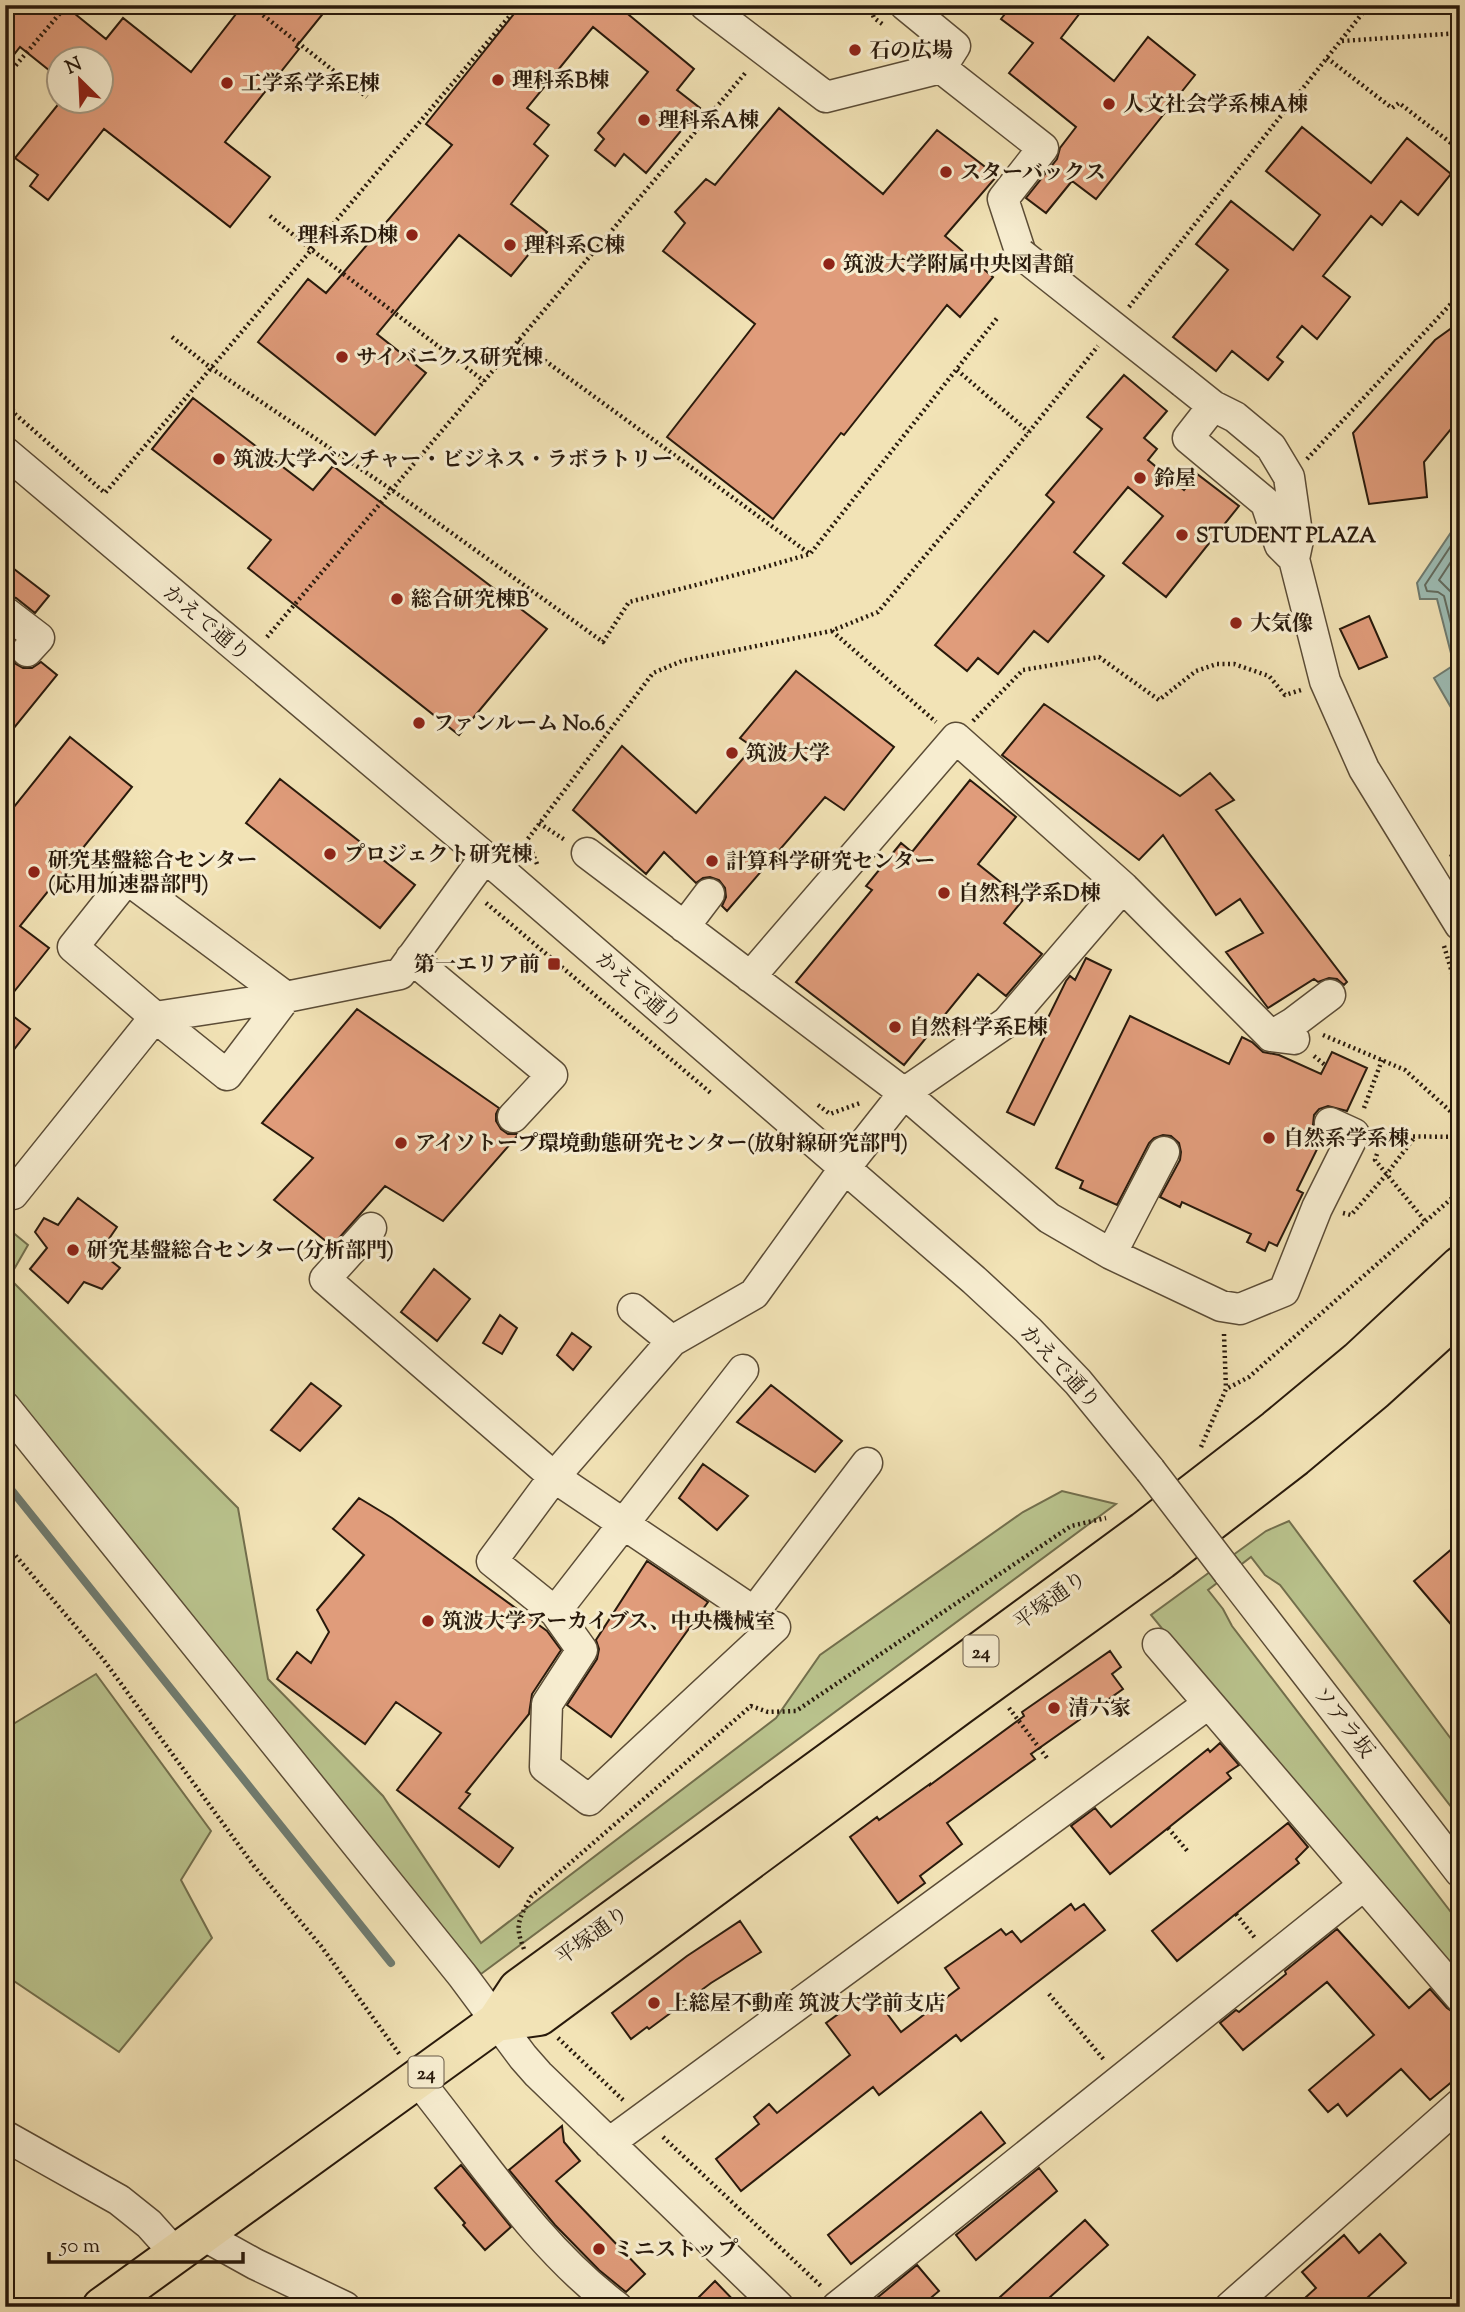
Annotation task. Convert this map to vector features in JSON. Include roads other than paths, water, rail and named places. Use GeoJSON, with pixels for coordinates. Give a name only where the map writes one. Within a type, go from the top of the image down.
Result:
{"type":"FeatureCollection","features":[{"type":"Feature","properties":{"kind":"main road","name":"平塚通り"},"geometry":{"type":"LineString","coordinates":[[102,2307],[496,2022],[518,1989],[1144,1531],[1276,1429],[1357,1361],[1460,1266]]}},
{"type":"Feature","properties":{"kind":"main road","name":"平塚通り"},"geometry":{"type":"LineString","coordinates":[[496,2022],[539,2016],[1161,1560],[1295,1457],[1374,1391],[1460,1313]]}},
{"type":"Feature","properties":{"kind":"street"},"geometry":{"type":"LineString","coordinates":[[705,5],[826,97],[941,68],[955,46],[894,15]]}},
{"type":"Feature","properties":{"kind":"street"},"geometry":{"type":"LineString","coordinates":[[941,68],[1043,148],[1003,199],[1021,254],[1213,407],[1235,417],[1271,447],[1289,477],[1298,540],[1294,559],[1325,681],[1364,769],[1456,920]]}},
{"type":"Feature","properties":{"kind":"street"},"geometry":{"type":"LineString","coordinates":[[1213,407],[1188,438],[1266,503],[1280,545],[1294,559]]}},
{"type":"Feature","properties":{"kind":"street","name":"かえで通り"},"geometry":{"type":"LineString","coordinates":[[5,452],[485,857],[974,1280],[1028,1330],[1078,1382],[1150,1469],[1228,1572]]}},
{"type":"Feature","properties":{"kind":"street"},"geometry":{"type":"LineString","coordinates":[[5,612],[39,639],[27,651]]}},
{"type":"Feature","properties":{"kind":"street"},"geometry":{"type":"LineString","coordinates":[[750,977],[956,738],[1286,1033],[1331,995]]}},
{"type":"Feature","properties":{"kind":"street"},"geometry":{"type":"LineString","coordinates":[[587,853],[904,1093],[1049,1218],[1111,1254],[1221,1306],[1240,1310],[1284,1291],[1317,1208],[1355,1131]]}},
{"type":"Feature","properties":{"kind":"street"},"geometry":{"type":"LineString","coordinates":[[5,1188],[13,1194],[155,1017],[286,997],[400,974],[485,857]]}},
{"type":"Feature","properties":{"kind":"street"},"geometry":{"type":"LineString","coordinates":[[127,879],[286,997],[227,1075],[74,947],[127,879]]}},
{"type":"Feature","properties":{"kind":"street"},"geometry":{"type":"LineString","coordinates":[[867,1463],[773,1626],[589,1800],[545,1767],[547,1704],[582,1650],[555,1612],[492,1561],[554,1477],[672,1340],[754,1294],[844,1169],[904,1093],[1007,1023],[1123,887]]}},
{"type":"Feature","properties":{"kind":"street"},"geometry":{"type":"LineString","coordinates":[[684,927],[709,894]]}},
{"type":"Feature","properties":{"kind":"street"},"geometry":{"type":"LineString","coordinates":[[411,958],[552,1075],[513,1117]]}},
{"type":"Feature","properties":{"kind":"street"},"geometry":{"type":"LineString","coordinates":[[1111,1254],[1164,1152]]}},
{"type":"Feature","properties":{"kind":"street"},"geometry":{"type":"LineString","coordinates":[[371,1228],[325,1279],[411,1337],[479,1395],[554,1477],[773,1626]]}},
{"type":"Feature","properties":{"kind":"street"},"geometry":{"type":"LineString","coordinates":[[633,1309],[672,1340]]}},
{"type":"Feature","properties":{"kind":"street"},"geometry":{"type":"LineString","coordinates":[[555,1612],[743,1370]]}},
{"type":"Feature","properties":{"kind":"street"},"geometry":{"type":"LineString","coordinates":[[5,1407],[462,1975],[538,2074],[779,2307]]}},
{"type":"Feature","properties":{"kind":"street","name":"ソアラ坂"},"geometry":{"type":"LineString","coordinates":[[1228,1572],[1460,1872]]}},
{"type":"Feature","properties":{"kind":"street"},"geometry":{"type":"LineString","coordinates":[[1158,1644],[1460,1997]]}},
{"type":"Feature","properties":{"kind":"street"},"geometry":{"type":"LineString","coordinates":[[609,2143],[1208,1704]]}},
{"type":"Feature","properties":{"kind":"street"},"geometry":{"type":"LineString","coordinates":[[839,2306],[1364,1885]]}},
{"type":"Feature","properties":{"kind":"street"},"geometry":{"type":"LineString","coordinates":[[417,2079],[550,2248],[599,2294],[617,2307]]}},
{"type":"Feature","properties":{"kind":"street"},"geometry":{"type":"LineString","coordinates":[[1230,2307],[1460,2104]]}},
{"type":"Feature","properties":{"kind":"street"},"geometry":{"type":"LineString","coordinates":[[5,2136],[119,2200],[149,2224],[188,2244],[255,2264],[345,2307]]}},
{"type":"Feature","properties":{"kind":"water"},"geometry":{"type":"Polygon","coordinates":[[[1460,519],[1460,723],[1434,678],[1454,665],[1437,599],[1420,599],[1417,583],[1460,519]]]}},
{"type":"Feature","properties":{"kind":"waterway"},"geometry":{"type":"LineString","coordinates":[[5,1482],[391,1963]]}},
{"type":"Feature","properties":{"kind":"place","name":"石の広場"},"geometry":{"type":"Point","coordinates":[855,50]}},
{"type":"Feature","properties":{"kind":"place","name":"理科系B棟"},"geometry":{"type":"Point","coordinates":[498,80]}},
{"type":"Feature","properties":{"kind":"place","name":"工学系学系E棟"},"geometry":{"type":"Point","coordinates":[227,83]}},
{"type":"Feature","properties":{"kind":"place","name":"人文社会学系棟A棟"},"geometry":{"type":"Point","coordinates":[1109,104]}},
{"type":"Feature","properties":{"kind":"place","name":"理科系A棟"},"geometry":{"type":"Point","coordinates":[644,120]}},
{"type":"Feature","properties":{"kind":"place","name":"スターバックス"},"geometry":{"type":"Point","coordinates":[946,172]}},
{"type":"Feature","properties":{"kind":"place","name":"理科系D棟"},"geometry":{"type":"Point","coordinates":[412,235]}},
{"type":"Feature","properties":{"kind":"place","name":"理科系C棟"},"geometry":{"type":"Point","coordinates":[510,245]}},
{"type":"Feature","properties":{"kind":"place","name":"筑波大学附属中央図書館"},"geometry":{"type":"Point","coordinates":[829,264]}},
{"type":"Feature","properties":{"kind":"place","name":"サイバニクス研究棟"},"geometry":{"type":"Point","coordinates":[342,357]}},
{"type":"Feature","properties":{"kind":"place","name":"筑波大学ベンチャー・ビジネス・ラボラトリー"},"geometry":{"type":"Point","coordinates":[219,459]}},
{"type":"Feature","properties":{"kind":"place","name":"鈴屋"},"geometry":{"type":"Point","coordinates":[1140,478]}},
{"type":"Feature","properties":{"kind":"place","name":"STUDENT PLAZA"},"geometry":{"type":"Point","coordinates":[1182,535]}},
{"type":"Feature","properties":{"kind":"place","name":"総合研究棟B"},"geometry":{"type":"Point","coordinates":[397,599]}},
{"type":"Feature","properties":{"kind":"place","name":"大気像"},"geometry":{"type":"Point","coordinates":[1236,623]}},
{"type":"Feature","properties":{"kind":"place","name":"ファンルーム No.6"},"geometry":{"type":"Point","coordinates":[419,723]}},
{"type":"Feature","properties":{"kind":"place","name":"筑波大学"},"geometry":{"type":"Point","coordinates":[732,753]}},
{"type":"Feature","properties":{"kind":"place","name":"プロジェクト研究棟"},"geometry":{"type":"Point","coordinates":[330,854]}},
{"type":"Feature","properties":{"kind":"place","name":"計算科学研究センター"},"geometry":{"type":"Point","coordinates":[712,861]}},
{"type":"Feature","properties":{"kind":"place","name":"研究基盤総合センター (応用加速器部門)"},"geometry":{"type":"Point","coordinates":[34,872]}},
{"type":"Feature","properties":{"kind":"place","name":"自然科学系D棟"},"geometry":{"type":"Point","coordinates":[944,893]}},
{"type":"Feature","properties":{"kind":"place","name":"第一エリア前"},"geometry":{"type":"Point","coordinates":[554,964]}},
{"type":"Feature","properties":{"kind":"place","name":"自然科学系E棟"},"geometry":{"type":"Point","coordinates":[895,1027]}},
{"type":"Feature","properties":{"kind":"place","name":"自然系学系棟"},"geometry":{"type":"Point","coordinates":[1269,1138]}},
{"type":"Feature","properties":{"kind":"place","name":"アイソトープ環境動態研究センター(放射線研究部門)"},"geometry":{"type":"Point","coordinates":[401,1143]}},
{"type":"Feature","properties":{"kind":"place","name":"研究基盤総合センター(分析部門)"},"geometry":{"type":"Point","coordinates":[73,1250]}},
{"type":"Feature","properties":{"kind":"place","name":"筑波大学アーカイブス、中央機械室"},"geometry":{"type":"Point","coordinates":[428,1621]}},
{"type":"Feature","properties":{"kind":"place","name":"清六家"},"geometry":{"type":"Point","coordinates":[1054,1708]}},
{"type":"Feature","properties":{"kind":"place","name":"上総屋不動産 筑波大学前支店"},"geometry":{"type":"Point","coordinates":[654,2003]}},
{"type":"Feature","properties":{"kind":"place","name":"ミニストップ"},"geometry":{"type":"Point","coordinates":[599,2249]}}]}
